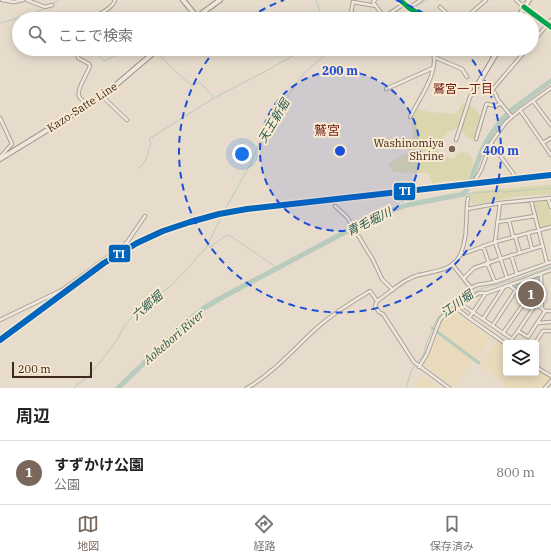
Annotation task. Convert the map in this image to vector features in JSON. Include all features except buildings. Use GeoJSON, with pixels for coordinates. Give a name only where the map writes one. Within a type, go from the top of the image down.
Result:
{"type":"FeatureCollection","features":[{"type":"Feature","properties":{"kind":"main road"},"geometry":{"type":"LineString","coordinates":[[184,0],[191,12]]}},
{"type":"Feature","properties":{"kind":"main road"},"geometry":{"type":"LineString","coordinates":[[203,12],[220,0]]}},
{"type":"Feature","properties":{"kind":"main road"},"geometry":{"type":"LineString","coordinates":[[400,0],[416,12]]}},
{"type":"Feature","properties":{"kind":"main road"},"geometry":{"type":"LineString","coordinates":[[521,12],[528,0]]}},
{"type":"Feature","properties":{"kind":"main road"},"geometry":{"type":"LineString","coordinates":[[524,7],[531,12]]}},
{"type":"Feature","properties":{"kind":"main road"},"geometry":{"type":"LineString","coordinates":[[539,18],[549,26]]}},
{"type":"Feature","properties":{"kind":"main road","name":"Kazo-Satte Line"},"geometry":{"type":"LineString","coordinates":[[0,158],[103,96],[150,56]]}},
{"type":"Feature","properties":{"kind":"main road"},"geometry":{"type":"LineString","coordinates":[[475,89],[495,56]]}},
{"type":"Feature","properties":{"kind":"street"},"geometry":{"type":"LineString","coordinates":[[2,0],[14,2],[23,0]]}},
{"type":"Feature","properties":{"kind":"street"},"geometry":{"type":"LineString","coordinates":[[28,0],[45,7],[52,5]]}},
{"type":"Feature","properties":{"kind":"street"},"geometry":{"type":"LineString","coordinates":[[102,12],[112,6],[115,0]]}},
{"type":"Feature","properties":{"kind":"street"},"geometry":{"type":"LineString","coordinates":[[375,0],[373,2],[380,12]]}},
{"type":"Feature","properties":{"kind":"street"},"geometry":{"type":"LineString","coordinates":[[409,8],[421,0]]}},
{"type":"Feature","properties":{"kind":"street"},"geometry":{"type":"LineString","coordinates":[[472,12],[486,0]]}},
{"type":"Feature","properties":{"kind":"street"},"geometry":{"type":"LineString","coordinates":[[516,0],[524,7]]}},
{"type":"Feature","properties":{"kind":"street"},"geometry":{"type":"LineString","coordinates":[[351,12],[352,2],[376,6]]}},
{"type":"Feature","properties":{"kind":"street"},"geometry":{"type":"LineString","coordinates":[[391,12],[404,3]]}},
{"type":"Feature","properties":{"kind":"street"},"geometry":{"type":"LineString","coordinates":[[440,6],[446,12]]}},
{"type":"Feature","properties":{"kind":"street"},"geometry":{"type":"LineString","coordinates":[[539,36],[549,26],[551,20]]}},
{"type":"Feature","properties":{"kind":"street"},"geometry":{"type":"LineString","coordinates":[[78,56],[78,58],[90,66],[78,92],[79,96],[88,105]]}},
{"type":"Feature","properties":{"kind":"street"},"geometry":{"type":"LineString","coordinates":[[492,90],[521,56]]}},
{"type":"Feature","properties":{"kind":"street"},"geometry":{"type":"LineString","coordinates":[[410,117],[429,81],[433,68],[434,57],[462,69],[467,77]]}},
{"type":"Feature","properties":{"kind":"street"},"geometry":{"type":"LineString","coordinates":[[386,89],[433,68]]}},
{"type":"Feature","properties":{"kind":"street"},"geometry":{"type":"LineString","coordinates":[[480,81],[495,93],[498,100],[512,116]]}},
{"type":"Feature","properties":{"kind":"street"},"geometry":{"type":"LineString","coordinates":[[456,140],[470,97],[475,89]]}},
{"type":"Feature","properties":{"kind":"street"},"geometry":{"type":"LineString","coordinates":[[474,182],[481,170],[491,143],[506,122],[520,110],[551,89]]}},
{"type":"Feature","properties":{"kind":"street"},"geometry":{"type":"LineString","coordinates":[[103,96],[127,120]]}},
{"type":"Feature","properties":{"kind":"street"},"geometry":{"type":"LineString","coordinates":[[533,101],[551,125]]}},
{"type":"Feature","properties":{"kind":"street"},"geometry":{"type":"LineString","coordinates":[[476,139],[486,105],[496,106],[501,104]]}},
{"type":"Feature","properties":{"kind":"street"},"geometry":{"type":"LineString","coordinates":[[520,110],[551,155]]}},
{"type":"Feature","properties":{"kind":"street"},"geometry":{"type":"LineString","coordinates":[[0,118],[12,144],[0,158]]}},
{"type":"Feature","properties":{"kind":"street"},"geometry":{"type":"LineString","coordinates":[[543,143],[551,138]]}},
{"type":"Feature","properties":{"kind":"street"},"geometry":{"type":"LineString","coordinates":[[491,143],[515,176]]}},
{"type":"Feature","properties":{"kind":"street"},"geometry":{"type":"LineString","coordinates":[[449,388],[414,362],[383,314],[379,312],[375,306],[377,301],[404,282],[418,275],[443,270],[457,260],[464,240],[468,198]]}},
{"type":"Feature","properties":{"kind":"street"},"geometry":{"type":"LineString","coordinates":[[467,209],[500,203],[550,198],[551,207]]}},
{"type":"Feature","properties":{"kind":"street"},"geometry":{"type":"LineString","coordinates":[[531,200],[547,263]]}},
{"type":"Feature","properties":{"kind":"street"},"geometry":{"type":"LineString","coordinates":[[500,203],[495,242],[507,278]]}},
{"type":"Feature","properties":{"kind":"street"},"geometry":{"type":"LineString","coordinates":[[335,206],[346,216],[382,279],[393,290]]}},
{"type":"Feature","properties":{"kind":"street"},"geometry":{"type":"LineString","coordinates":[[0,320],[62,290],[110,256],[128,241],[145,216]]}},
{"type":"Feature","properties":{"kind":"street"},"geometry":{"type":"LineString","coordinates":[[497,222],[535,216]]}},
{"type":"Feature","properties":{"kind":"street"},"geometry":{"type":"LineString","coordinates":[[509,220],[520,253]]}},
{"type":"Feature","properties":{"kind":"street"},"geometry":{"type":"LineString","coordinates":[[460,255],[495,242],[551,227]]}},
{"type":"Feature","properties":{"kind":"street"},"geometry":{"type":"LineString","coordinates":[[528,233],[532,249]]}},
{"type":"Feature","properties":{"kind":"street"},"geometry":{"type":"LineString","coordinates":[[483,246],[495,282]]}},
{"type":"Feature","properties":{"kind":"street"},"geometry":{"type":"LineString","coordinates":[[464,278],[474,268],[542,246]]}},
{"type":"Feature","properties":{"kind":"street"},"geometry":{"type":"LineString","coordinates":[[511,256],[517,274]]}},
{"type":"Feature","properties":{"kind":"street"},"geometry":{"type":"LineString","coordinates":[[452,264],[471,288],[476,285],[495,282],[551,262]]}},
{"type":"Feature","properties":{"kind":"street"},"geometry":{"type":"LineString","coordinates":[[419,367],[427,354],[440,320],[444,315],[479,293],[486,293],[504,288],[551,270]]}},
{"type":"Feature","properties":{"kind":"street"},"geometry":{"type":"LineString","coordinates":[[541,274],[542,308]]}},
{"type":"Feature","properties":{"kind":"street"},"geometry":{"type":"LineString","coordinates":[[509,285],[545,311]]}},
{"type":"Feature","properties":{"kind":"street"},"geometry":{"type":"LineString","coordinates":[[483,319],[504,288]]}},
{"type":"Feature","properties":{"kind":"street"},"geometry":{"type":"LineString","coordinates":[[492,325],[516,290]]}},
{"type":"Feature","properties":{"kind":"street"},"geometry":{"type":"LineString","coordinates":[[247,388],[279,364],[339,310],[370,291],[377,301]]}},
{"type":"Feature","properties":{"kind":"street"},"geometry":{"type":"LineString","coordinates":[[468,318],[486,293]]}},
{"type":"Feature","properties":{"kind":"street"},"geometry":{"type":"LineString","coordinates":[[503,333],[527,298]]}},
{"type":"Feature","properties":{"kind":"street"},"geometry":{"type":"LineString","coordinates":[[461,304],[512,339],[536,304]]}},
{"type":"Feature","properties":{"kind":"street"},"geometry":{"type":"LineString","coordinates":[[456,308],[503,342]]}},
{"type":"Feature","properties":{"kind":"street"},"geometry":{"type":"LineString","coordinates":[[518,331],[528,337],[545,311],[551,310]]}},
{"type":"Feature","properties":{"kind":"street"},"geometry":{"type":"LineString","coordinates":[[537,323],[551,322]]}},
{"type":"Feature","properties":{"kind":"street"},"geometry":{"type":"LineString","coordinates":[[537,340],[543,331],[551,331]]}},
{"type":"Feature","properties":{"kind":"street"},"geometry":{"type":"LineString","coordinates":[[539,369],[551,376]]}},
{"type":"Feature","properties":{"kind":"street"},"geometry":{"type":"LineString","coordinates":[[545,388],[551,381]]}},
{"type":"Feature","properties":{"kind":"shaded area"},"geometry":{"type":"Polygon","coordinates":[[[463,103],[472,107],[479,114],[481,124],[478,137],[469,139],[458,127],[446,133],[437,146],[439,153],[453,159],[461,152],[468,153],[473,159],[472,168],[466,180],[445,181],[433,184],[428,173],[394,172],[388,165],[393,160],[408,153],[413,138],[412,120],[417,109],[430,112],[456,114],[463,103]]]}},
{"type":"Feature","properties":{"kind":"shaded area"},"geometry":{"type":"Polygon","coordinates":[[[551,185],[551,194],[514,197],[477,204],[472,204],[471,196],[467,195],[469,193],[474,193],[475,191],[551,185]]]}},
{"type":"Feature","properties":{"kind":"shaded area"},"geometry":{"type":"Polygon","coordinates":[[[546,200],[550,209],[551,225],[540,228],[534,201],[546,200]]]}},
{"type":"Feature","properties":{"kind":"shaded area"},"geometry":{"type":"Polygon","coordinates":[[[539,276],[540,283],[520,291],[513,286],[539,276]]]}},
{"type":"Feature","properties":{"kind":"shaded area"},"geometry":{"type":"Polygon","coordinates":[[[537,283],[536,302],[522,292],[537,283]]]}},
{"type":"Feature","properties":{"kind":"shaded area"},"geometry":{"type":"Polygon","coordinates":[[[453,312],[491,339],[454,387],[423,364],[431,353],[442,321],[453,312]]]}},
{"type":"Feature","properties":{"kind":"shaded area"},"geometry":{"type":"Polygon","coordinates":[[[498,340],[503,344],[503,376],[539,376],[539,371],[550,378],[541,388],[509,388],[479,363],[498,340]]]}},
{"type":"Feature","properties":{"kind":"shaded area"},"geometry":{"type":"Polygon","coordinates":[[[420,374],[438,388],[415,388],[420,374]]]}},
{"type":"Feature","properties":{"kind":"waterway"},"geometry":{"type":"LineString","coordinates":[[36,12],[52,6],[57,0]]}},
{"type":"Feature","properties":{"kind":"waterway"},"geometry":{"type":"LineString","coordinates":[[316,0],[320,12]]}},
{"type":"Feature","properties":{"kind":"waterway","name":"天王新堀"},"geometry":{"type":"LineString","coordinates":[[414,8],[427,0]]}},
{"type":"Feature","properties":{"kind":"waterway"},"geometry":{"type":"LineString","coordinates":[[0,23],[12,20]]}},
{"type":"Feature","properties":{"kind":"waterway"},"geometry":{"type":"LineString","coordinates":[[99,56],[105,61],[113,56]]}},
{"type":"Feature","properties":{"kind":"waterway"},"geometry":{"type":"LineString","coordinates":[[161,56],[192,86],[200,82],[214,98],[293,56]]}},
{"type":"Feature","properties":{"kind":"waterway","name":"天王新堀"},"geometry":{"type":"LineString","coordinates":[[74,388],[87,377],[100,362],[117,340],[125,325],[131,318],[174,283],[206,248],[221,217],[251,163],[261,139],[303,74],[324,56]]}},
{"type":"Feature","properties":{"kind":"waterway","name":"青毛堀川"},"geometry":{"type":"LineString","coordinates":[[118,388],[189,320],[204,308],[221,298],[382,214],[407,205],[464,194],[483,148],[499,123],[510,111],[551,81]]}},
{"type":"Feature","properties":{"kind":"waterway"},"geometry":{"type":"LineString","coordinates":[[138,169],[145,161],[148,154],[151,144],[149,139],[214,98]]}},
{"type":"Feature","properties":{"kind":"waterway"},"geometry":{"type":"LineString","coordinates":[[464,194],[551,188]]}},
{"type":"Feature","properties":{"kind":"waterway"},"geometry":{"type":"LineString","coordinates":[[208,246],[212,246],[225,236],[229,235],[277,268]]}},
{"type":"Feature","properties":{"kind":"waterway","name":"江川堀"},"geometry":{"type":"LineString","coordinates":[[417,362],[424,354],[426,344],[438,317],[453,306],[477,290],[551,267]]}},
{"type":"Feature","properties":{"kind":"waterway"},"geometry":{"type":"LineString","coordinates":[[432,328],[479,363]]}},
{"type":"Feature","properties":{"kind":"waterway","name":"江川堀"},"geometry":{"type":"LineString","coordinates":[[406,388],[415,365]]}},
{"type":"Feature","properties":{"kind":"railway"},"geometry":{"type":"LineString","coordinates":[[528,180],[551,177]]}},
{"type":"Feature","properties":{"kind":"transit line"},"geometry":{"type":"LineString","coordinates":[[400,0],[416,12]]}},
{"type":"Feature","properties":{"kind":"transit line"},"geometry":{"type":"LineString","coordinates":[[524,7],[531,12]]}},
{"type":"Feature","properties":{"kind":"transit line"},"geometry":{"type":"LineString","coordinates":[[539,18],[551,27]]}},
{"type":"Feature","properties":{"kind":"transit line","name":"TI"},"geometry":{"type":"LineString","coordinates":[[0,340],[104,263],[137,243],[163,231],[190,222],[219,214],[247,209],[551,175]]}},
{"type":"Feature","properties":{"kind":"place","name":"Washinomiya Shrine"},"geometry":{"type":"Point","coordinates":[452,149]}},
{"type":"Feature","properties":{"kind":"place","name":"すずかけ公園"},"geometry":{"type":"Point","coordinates":[531,294]}},
{"type":"Feature","properties":{"kind":"district","name":"鷲宮一丁目"},"geometry":{"type":"Point","coordinates":[463,89]}},
{"type":"Feature","properties":{"kind":"district","name":"鷲宮"},"geometry":{"type":"Point","coordinates":[327,130]}},
{"type":"Feature","properties":{"kind":"water label","name":"六郷堀"},"geometry":{"type":"Point","coordinates":[147,306]}},
{"type":"Feature","properties":{"kind":"water label","name":"Aokebori River"},"geometry":{"type":"Point","coordinates":[174,337]}}]}
